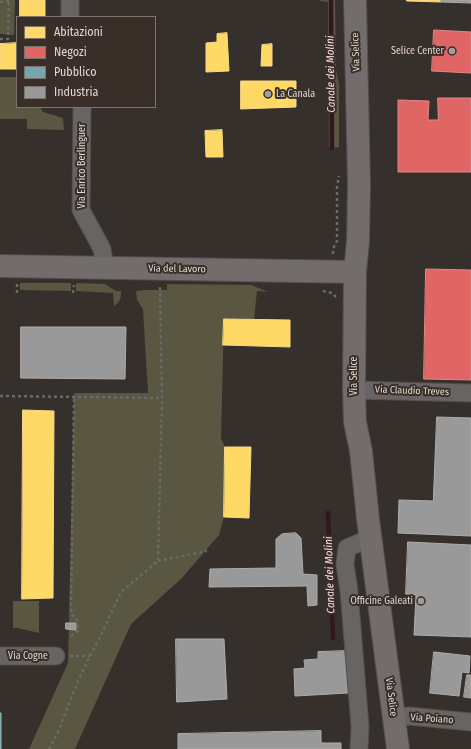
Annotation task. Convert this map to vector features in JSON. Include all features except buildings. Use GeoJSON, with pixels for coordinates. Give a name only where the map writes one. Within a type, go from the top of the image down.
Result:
{"type":"FeatureCollection","features":[{"type":"Feature","properties":{"kind":"main road","name":"Via Selice"},"geometry":{"type":"LineString","coordinates":[[355,0],[359,184],[358,241],[355,272],[355,422],[361,451],[370,538],[393,717],[393,745]]}},
{"type":"Feature","properties":{"kind":"main road","name":"Via del Lavoro"},"geometry":{"type":"LineString","coordinates":[[0,266],[355,272]]}},
{"type":"Feature","properties":{"kind":"street"},"geometry":{"type":"LineString","coordinates":[[70,0],[70,16]]}},
{"type":"Feature","properties":{"kind":"street","name":"Via Enrico Berlinguer"},"geometry":{"type":"LineString","coordinates":[[82,108],[81,210],[102,249],[105,267]]}},
{"type":"Feature","properties":{"kind":"street","name":"Via Claudio Treves"},"geometry":{"type":"LineString","coordinates":[[354,390],[471,393]]}},
{"type":"Feature","properties":{"kind":"street"},"geometry":{"type":"LineString","coordinates":[[359,749],[360,726],[349,591],[345,564],[347,548],[370,538]]}},
{"type":"Feature","properties":{"kind":"street","name":"Via Cogne"},"geometry":{"type":"LineString","coordinates":[[0,656],[56,656]]}},
{"type":"Feature","properties":{"kind":"street","name":"Via Poiano"},"geometry":{"type":"LineString","coordinates":[[393,717],[409,716],[471,722]]}},
{"type":"Feature","properties":{"kind":"path"},"geometry":{"type":"LineString","coordinates":[[0,2],[9,1],[8,39],[0,39]]}},
{"type":"Feature","properties":{"kind":"path"},"geometry":{"type":"LineString","coordinates":[[17,293],[18,281]]}},
{"type":"Feature","properties":{"kind":"path"},"geometry":{"type":"LineString","coordinates":[[158,561],[162,398],[159,281]]}},
{"type":"Feature","properties":{"kind":"path"},"geometry":{"type":"LineString","coordinates":[[0,396],[162,398]]}},
{"type":"Feature","properties":{"kind":"path"},"geometry":{"type":"LineString","coordinates":[[71,636],[78,631],[77,620],[71,613],[74,397]]}},
{"type":"Feature","properties":{"kind":"path"},"geometry":{"type":"LineString","coordinates":[[49,749],[58,732],[78,682],[121,592],[158,561],[207,551]]}},
{"type":"Feature","properties":{"kind":"shaded area"},"geometry":{"type":"Polygon","coordinates":[[[0,0],[15,0],[14,35],[0,34],[0,0]]]}},
{"type":"Feature","properties":{"kind":"shaded area"},"geometry":{"type":"Polygon","coordinates":[[[320,0],[335,0],[336,69],[339,84],[339,147],[332,148],[329,147],[328,2],[320,0]]]}},
{"type":"Feature","properties":{"kind":"shaded area"},"geometry":{"type":"Polygon","coordinates":[[[0,77],[16,77],[16,108],[41,108],[43,112],[63,118],[64,130],[27,129],[27,119],[0,119],[0,77]]]}},
{"type":"Feature","properties":{"kind":"shaded area"},"geometry":{"type":"Polygon","coordinates":[[[20,283],[71,283],[71,291],[20,290],[20,283]]]}},
{"type":"Feature","properties":{"kind":"shaded area"},"geometry":{"type":"Polygon","coordinates":[[[76,283],[105,284],[116,291],[121,291],[120,300],[114,306],[113,293],[76,291],[76,283]]]}},
{"type":"Feature","properties":{"kind":"shaded area"},"geometry":{"type":"Polygon","coordinates":[[[167,284],[251,285],[268,292],[257,291],[254,319],[224,319],[221,438],[225,447],[224,517],[219,535],[182,578],[131,624],[75,749],[29,749],[68,663],[74,393],[148,393],[143,309],[137,300],[136,291],[167,290],[167,284]]]}},
{"type":"Feature","properties":{"kind":"shaded area"},"geometry":{"type":"Polygon","coordinates":[[[13,601],[39,601],[39,633],[13,628],[13,601]]]}},
{"type":"Feature","properties":{"kind":"waterway","name":"Canale dei Molini"},"geometry":{"type":"LineString","coordinates":[[331,0],[332,148]]}},
{"type":"Feature","properties":{"kind":"waterway","name":"Canale dei Molini"},"geometry":{"type":"LineString","coordinates":[[328,513],[333,638]]}},
{"type":"Feature","properties":{"kind":"place","name":"Selice Center"},"geometry":{"type":"Point","coordinates":[452,51]}},
{"type":"Feature","properties":{"kind":"place","name":"La Canala"},"geometry":{"type":"Point","coordinates":[268,94]}},
{"type":"Feature","properties":{"kind":"place","name":"Officine Galeati"},"geometry":{"type":"Point","coordinates":[421,601]}}]}
